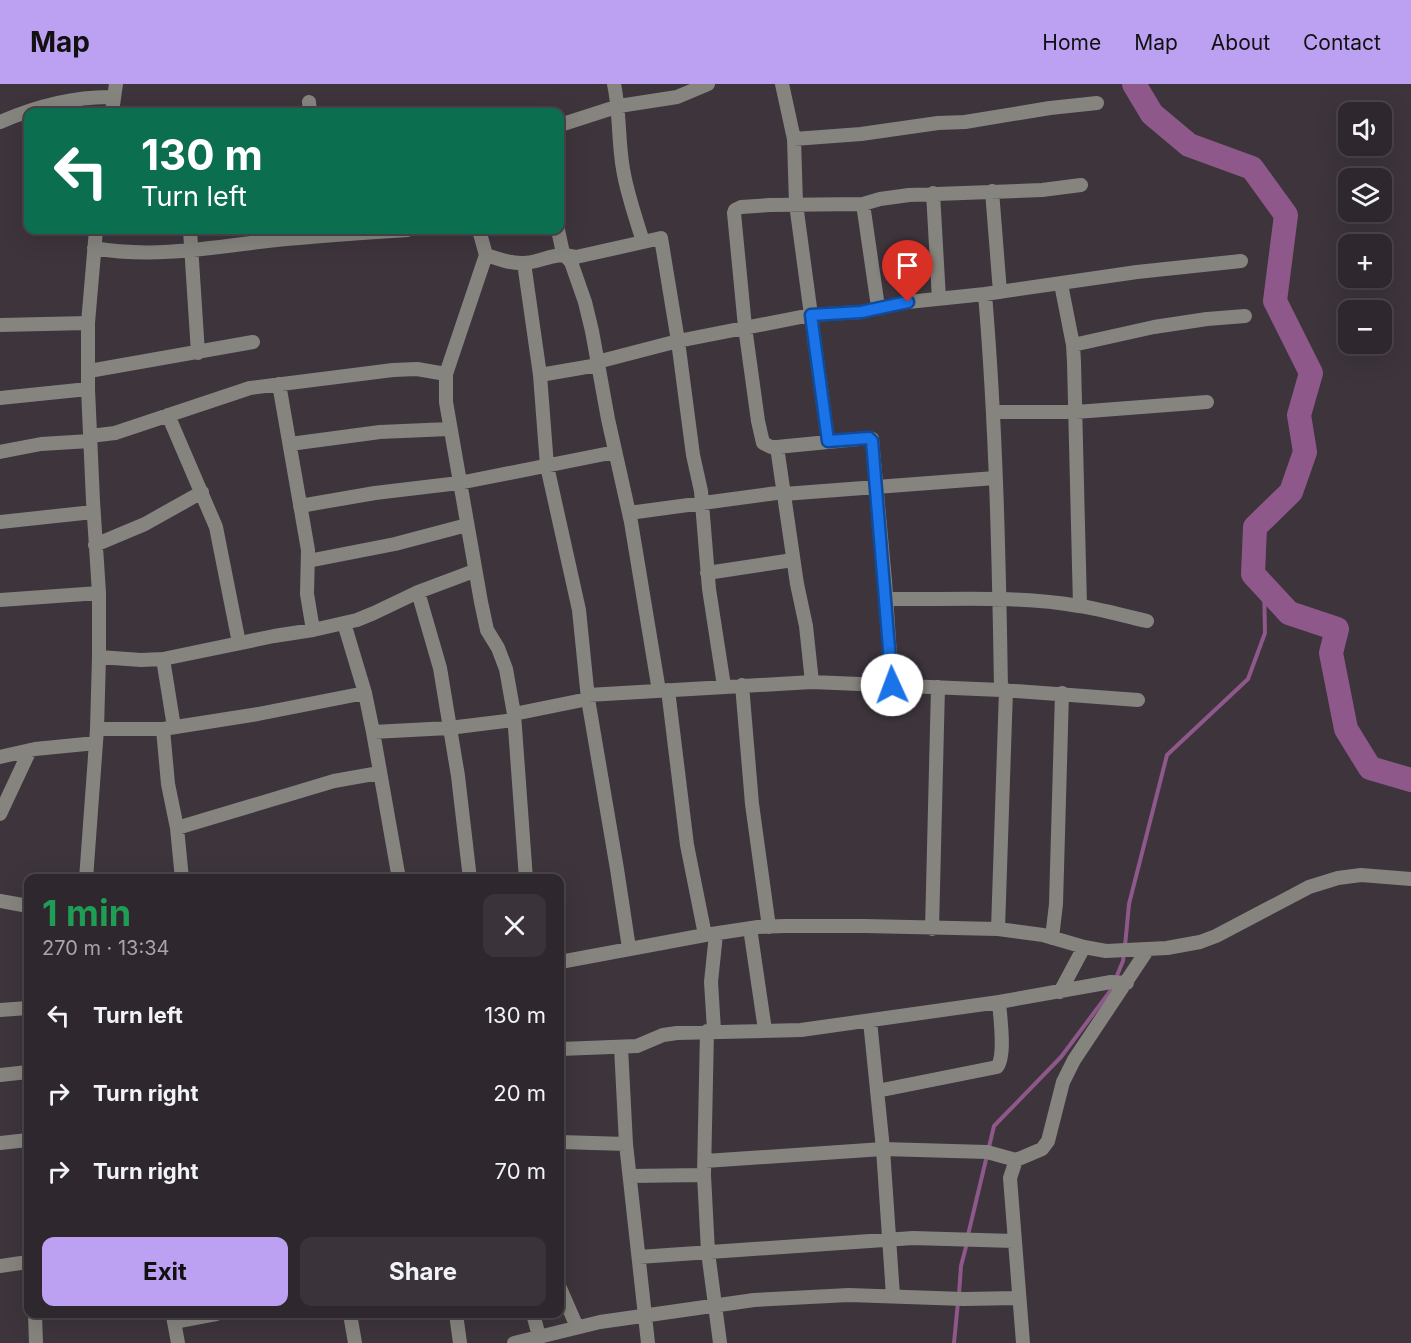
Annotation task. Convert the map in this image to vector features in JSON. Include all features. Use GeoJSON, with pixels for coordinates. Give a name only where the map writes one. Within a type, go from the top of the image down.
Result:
{"type":"FeatureCollection","features":[{"type":"Feature","properties":{"kind":"street"},"geometry":{"type":"LineString","coordinates":[[614,84],[619,106],[619,142],[623,170],[643,242]]}},
{"type":"Feature","properties":{"kind":"street"},"geometry":{"type":"LineString","coordinates":[[564,124],[619,106],[677,97],[708,84]]}},
{"type":"Feature","properties":{"kind":"street"},"geometry":{"type":"LineString","coordinates":[[782,84],[794,139],[796,204],[828,441]]}},
{"type":"Feature","properties":{"kind":"street"},"geometry":{"type":"LineString","coordinates":[[113,108],[119,88]]}},
{"type":"Feature","properties":{"kind":"street"},"geometry":{"type":"LineString","coordinates":[[39,108],[119,88]]}},
{"type":"Feature","properties":{"kind":"street"},"geometry":{"type":"LineString","coordinates":[[794,139],[965,122],[1097,103]]}},
{"type":"Feature","properties":{"kind":"street"},"geometry":{"type":"LineString","coordinates":[[0,122],[24,113]]}},
{"type":"Feature","properties":{"kind":"street"},"geometry":{"type":"LineString","coordinates":[[892,685],[872,441],[870,438],[777,447],[766,446],[762,438],[745,327],[735,210],[741,207],[796,204],[863,204],[880,199],[933,193],[1042,190],[1081,185]]}},
{"type":"Feature","properties":{"kind":"street"},"geometry":{"type":"LineString","coordinates":[[992,191],[1000,292]]}},
{"type":"Feature","properties":{"kind":"street"},"geometry":{"type":"LineString","coordinates":[[933,193],[939,298]]}},
{"type":"Feature","properties":{"kind":"street"},"geometry":{"type":"LineString","coordinates":[[863,204],[878,307]]}},
{"type":"Feature","properties":{"kind":"street"},"geometry":{"type":"LineString","coordinates":[[86,874],[97,736],[99,657],[99,593],[88,389],[88,323],[96,234]]}},
{"type":"Feature","properties":{"kind":"street"},"geometry":{"type":"LineString","coordinates":[[190,234],[198,353]]}},
{"type":"Feature","properties":{"kind":"street"},"geometry":{"type":"LineString","coordinates":[[94,248],[139,253],[191,250],[257,236],[300,234]]}},
{"type":"Feature","properties":{"kind":"street"},"geometry":{"type":"LineString","coordinates":[[480,234],[486,255],[447,374],[446,402],[474,571],[487,630],[498,648],[506,669],[514,717],[526,874]]}},
{"type":"Feature","properties":{"kind":"street"},"geometry":{"type":"LineString","coordinates":[[559,234],[563,253],[570,262],[585,303],[664,690],[687,845],[711,935],[710,1031],[704,1168],[708,1252],[720,1343]]}},
{"type":"Feature","properties":{"kind":"street"},"geometry":{"type":"LineString","coordinates":[[486,255],[510,262],[524,263],[563,253],[576,257],[661,238],[702,503],[707,573],[724,686]]}},
{"type":"Feature","properties":{"kind":"street"},"geometry":{"type":"LineString","coordinates":[[540,375],[598,364],[678,341],[811,315],[861,312],[878,307],[939,298],[1241,261]]}},
{"type":"Feature","properties":{"kind":"street"},"geometry":{"type":"LineString","coordinates":[[524,263],[540,375],[547,466],[579,610],[588,697],[629,948]]}},
{"type":"Feature","properties":{"kind":"street"},"geometry":{"type":"LineString","coordinates":[[1061,284],[1073,345],[1080,606]]}},
{"type":"Feature","properties":{"kind":"street"},"geometry":{"type":"LineString","coordinates":[[985,294],[993,412],[1003,690],[998,929]]}},
{"type":"Feature","properties":{"kind":"street"},"geometry":{"type":"LineString","coordinates":[[1073,345],[1154,327],[1245,316]]}},
{"type":"Feature","properties":{"kind":"street"},"geometry":{"type":"LineString","coordinates":[[0,325],[88,323]]}},
{"type":"Feature","properties":{"kind":"street"},"geometry":{"type":"LineString","coordinates":[[89,371],[253,342]]}},
{"type":"Feature","properties":{"kind":"street"},"geometry":{"type":"LineString","coordinates":[[0,452],[41,444],[90,439],[115,433],[233,392],[393,370],[417,369],[447,374]]}},
{"type":"Feature","properties":{"kind":"street"},"geometry":{"type":"LineString","coordinates":[[279,384],[308,550],[307,594],[313,630]]}},
{"type":"Feature","properties":{"kind":"street"},"geometry":{"type":"LineString","coordinates":[[0,398],[88,389]]}},
{"type":"Feature","properties":{"kind":"street"},"geometry":{"type":"LineString","coordinates":[[993,412],[1076,412],[1207,402]]}},
{"type":"Feature","properties":{"kind":"street"},"geometry":{"type":"LineString","coordinates":[[168,415],[216,527],[238,643]]}},
{"type":"Feature","properties":{"kind":"street"},"geometry":{"type":"LineString","coordinates":[[290,444],[380,432],[449,429]]}},
{"type":"Feature","properties":{"kind":"street"},"geometry":{"type":"LineString","coordinates":[[777,447],[793,560],[806,626],[812,682]]}},
{"type":"Feature","properties":{"kind":"street"},"geometry":{"type":"LineString","coordinates":[[300,506],[409,488],[459,483],[615,452]]}},
{"type":"Feature","properties":{"kind":"street"},"geometry":{"type":"LineString","coordinates":[[629,513],[784,493],[995,478]]}},
{"type":"Feature","properties":{"kind":"street"},"geometry":{"type":"LineString","coordinates":[[95,545],[145,524],[202,492]]}},
{"type":"Feature","properties":{"kind":"street"},"geometry":{"type":"LineString","coordinates":[[0,522],[93,512]]}},
{"type":"Feature","properties":{"kind":"street"},"geometry":{"type":"LineString","coordinates":[[308,561],[395,544],[467,525]]}},
{"type":"Feature","properties":{"kind":"street"},"geometry":{"type":"LineString","coordinates":[[707,573],[793,560]]}},
{"type":"Feature","properties":{"kind":"street"},"geometry":{"type":"LineString","coordinates":[[99,657],[163,659],[344,623],[374,613],[418,592],[474,571]]}},
{"type":"Feature","properties":{"kind":"street"},"geometry":{"type":"LineString","coordinates":[[418,592],[440,668],[458,776],[469,874]]}},
{"type":"Feature","properties":{"kind":"street"},"geometry":{"type":"LineString","coordinates":[[0,600],[99,593]]}},
{"type":"Feature","properties":{"kind":"street"},"geometry":{"type":"LineString","coordinates":[[886,599],[1000,599],[1080,606],[1147,621]]}},
{"type":"Feature","properties":{"kind":"street"},"geometry":{"type":"LineString","coordinates":[[344,623],[365,693],[398,874]]}},
{"type":"Feature","properties":{"kind":"street"},"geometry":{"type":"LineString","coordinates":[[163,659],[169,728],[168,783],[177,828],[182,874]]}},
{"type":"Feature","properties":{"kind":"street"},"geometry":{"type":"LineString","coordinates":[[373,732],[449,728],[514,717],[588,697],[664,690],[812,682],[1062,693],[1138,700]]}},
{"type":"Feature","properties":{"kind":"street"},"geometry":{"type":"LineString","coordinates":[[742,685],[752,804],[769,927]]}},
{"type":"Feature","properties":{"kind":"street"},"geometry":{"type":"LineString","coordinates":[[932,929],[938,687]]}},
{"type":"Feature","properties":{"kind":"street"},"geometry":{"type":"LineString","coordinates":[[0,757],[97,736],[169,728],[258,714],[365,693]]}},
{"type":"Feature","properties":{"kind":"street"},"geometry":{"type":"LineString","coordinates":[[1052,938],[1056,904],[1062,693]]}},
{"type":"Feature","properties":{"kind":"street"},"geometry":{"type":"LineString","coordinates":[[0,814],[30,750]]}},
{"type":"Feature","properties":{"kind":"street"},"geometry":{"type":"LineString","coordinates":[[177,828],[334,781],[379,773]]}},
{"type":"Feature","properties":{"kind":"street"},"geometry":{"type":"LineString","coordinates":[[564,961],[629,948],[750,928],[769,927],[865,926],[998,929],[1024,931],[1084,948],[1115,951],[1184,946],[1200,942],[1242,923],[1309,887],[1338,878],[1361,875],[1411,879]]}},
{"type":"Feature","properties":{"kind":"street"},"geometry":{"type":"LineString","coordinates":[[0,901],[24,905]]}},
{"type":"Feature","properties":{"kind":"street"},"geometry":{"type":"LineString","coordinates":[[750,928],[765,1030]]}},
{"type":"Feature","properties":{"kind":"street"},"geometry":{"type":"LineString","coordinates":[[1060,992],[1084,948]]}},
{"type":"Feature","properties":{"kind":"street"},"geometry":{"type":"LineString","coordinates":[[630,1176],[883,1149],[991,1153],[1016,1160],[1042,1149],[1048,1141],[1063,1082],[1074,1060],[1120,982],[1148,949]]}},
{"type":"Feature","properties":{"kind":"street"},"geometry":{"type":"LineString","coordinates":[[564,1049],[637,1046],[670,1034],[801,1029],[870,1021],[1120,982]]}},
{"type":"Feature","properties":{"kind":"street"},"geometry":{"type":"LineString","coordinates":[[877,1091],[997,1067],[1001,1061],[1002,1050],[999,1002]]}},
{"type":"Feature","properties":{"kind":"street"},"geometry":{"type":"LineString","coordinates":[[0,1010],[24,1008]]}},
{"type":"Feature","properties":{"kind":"street"},"geometry":{"type":"LineString","coordinates":[[870,1021],[883,1149],[893,1296]]}},
{"type":"Feature","properties":{"kind":"street"},"geometry":{"type":"LineString","coordinates":[[621,1047],[627,1144],[648,1343]]}},
{"type":"Feature","properties":{"kind":"street"},"geometry":{"type":"LineString","coordinates":[[0,1075],[24,1072]]}},
{"type":"Feature","properties":{"kind":"street"},"geometry":{"type":"LineString","coordinates":[[0,1143],[24,1140]]}},
{"type":"Feature","properties":{"kind":"street"},"geometry":{"type":"LineString","coordinates":[[564,1142],[627,1144]]}},
{"type":"Feature","properties":{"kind":"street"},"geometry":{"type":"LineString","coordinates":[[1016,1160],[1010,1178],[1023,1343]]}},
{"type":"Feature","properties":{"kind":"street"},"geometry":{"type":"LineString","coordinates":[[639,1257],[913,1238],[1014,1241]]}},
{"type":"Feature","properties":{"kind":"street"},"geometry":{"type":"LineString","coordinates":[[0,1266],[24,1263]]}},
{"type":"Feature","properties":{"kind":"street"},"geometry":{"type":"LineString","coordinates":[[514,1343],[546,1338],[577,1327],[714,1304],[849,1295],[1018,1298]]}},
{"type":"Feature","properties":{"kind":"street"},"geometry":{"type":"LineString","coordinates":[[564,1297],[577,1327]]}},
{"type":"Feature","properties":{"kind":"street"},"geometry":{"type":"LineString","coordinates":[[35,1318],[38,1343]]}},
{"type":"Feature","properties":{"kind":"street"},"geometry":{"type":"LineString","coordinates":[[173,1318],[178,1343]]}},
{"type":"Feature","properties":{"kind":"street"},"geometry":{"type":"LineString","coordinates":[[351,1318],[355,1343]]}},
{"type":"Feature","properties":{"kind":"street"},"geometry":{"type":"LineString","coordinates":[[457,1318],[460,1343]]}},
{"type":"Feature","properties":{"kind":"street"},"geometry":{"type":"LineString","coordinates":[[535,1318],[546,1338]]}},
{"type":"Feature","properties":{"kind":"waterway"},"geometry":{"type":"LineString","coordinates":[[1134,84],[1152,114],[1189,145],[1252,168],[1286,215],[1275,301],[1311,373],[1299,415],[1305,452],[1291,492],[1255,527],[1253,574],[1289,613],[1337,629],[1331,653],[1346,729],[1370,768],[1411,780]]}},
{"type":"Feature","properties":{"kind":"waterway"},"geometry":{"type":"LineString","coordinates":[[1125,946],[1129,904],[1167,755],[1248,679],[1265,633],[1264,585]]}},
{"type":"Feature","properties":{"kind":"waterway"},"geometry":{"type":"LineString","coordinates":[[968,1235],[994,1126],[1061,1057],[1111,990],[1124,953]]}},
{"type":"Feature","properties":{"kind":"waterway"},"geometry":{"type":"LineString","coordinates":[[959,1294],[961,1266],[967,1243]]}},
{"type":"Feature","properties":{"kind":"waterway"},"geometry":{"type":"LineString","coordinates":[[954,1343],[958,1302]]}},
{"type":"Feature","properties":{"kind":"route"},"geometry":{"type":"LineString","coordinates":[[892,685],[892,662],[872,441],[870,438],[828,441],[811,315],[861,312],[908,302]]}}]}
